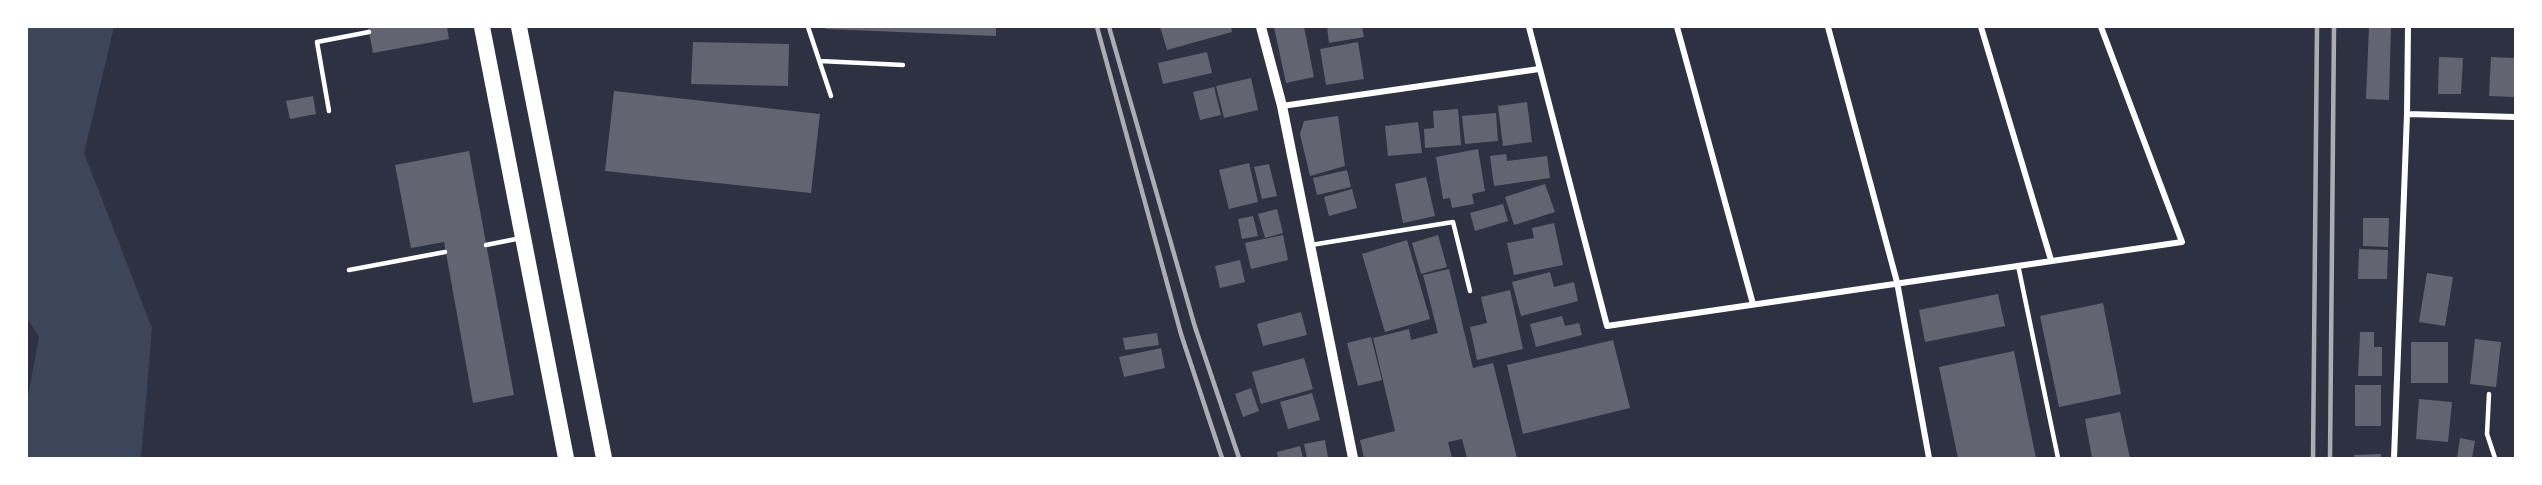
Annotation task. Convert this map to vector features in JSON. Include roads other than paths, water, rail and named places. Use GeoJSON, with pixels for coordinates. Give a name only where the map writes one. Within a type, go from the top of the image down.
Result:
{"type":"FeatureCollection","features":[{"type":"Feature","properties":{"kind":"highway"},"geometry":{"type":"LineString","coordinates":[[482,27],[566,458]]}},
{"type":"Feature","properties":{"kind":"highway"},"geometry":{"type":"LineString","coordinates":[[519,27],[604,458]]}},
{"type":"Feature","properties":{"kind":"street"},"geometry":{"type":"LineString","coordinates":[[1261,27],[1282,106],[1353,458]]}},
{"type":"Feature","properties":{"kind":"street"},"geometry":{"type":"LineString","coordinates":[[1529,27],[1607,326],[2182,242],[2101,27]]}},
{"type":"Feature","properties":{"kind":"street"},"geometry":{"type":"LineString","coordinates":[[1677,27],[1754,304]]}},
{"type":"Feature","properties":{"kind":"street"},"geometry":{"type":"LineString","coordinates":[[1828,27],[1897,282],[1929,458]]}},
{"type":"Feature","properties":{"kind":"street"},"geometry":{"type":"LineString","coordinates":[[1981,27],[2051,260]]}},
{"type":"Feature","properties":{"kind":"street"},"geometry":{"type":"LineString","coordinates":[[2394,458],[2407,114],[2408,27]]}},
{"type":"Feature","properties":{"kind":"street"},"geometry":{"type":"LineString","coordinates":[[1282,106],[1539,69]]}},
{"type":"Feature","properties":{"kind":"street"},"geometry":{"type":"LineString","coordinates":[[2407,114],[2515,117]]}},
{"type":"Feature","properties":{"kind":"lane"},"geometry":{"type":"LineString","coordinates":[[808,27],[831,96]]}},
{"type":"Feature","properties":{"kind":"lane"},"geometry":{"type":"LineString","coordinates":[[329,111],[317,42],[369,32]]}},
{"type":"Feature","properties":{"kind":"lane"},"geometry":{"type":"LineString","coordinates":[[819,61],[903,65]]}},
{"type":"Feature","properties":{"kind":"lane"},"geometry":{"type":"LineString","coordinates":[[1311,245],[1453,222],[1470,291]]}},
{"type":"Feature","properties":{"kind":"lane"},"geometry":{"type":"LineString","coordinates":[[486,245],[523,238]]}},
{"type":"Feature","properties":{"kind":"lane"},"geometry":{"type":"LineString","coordinates":[[349,270],[446,252]]}},
{"type":"Feature","properties":{"kind":"lane"},"geometry":{"type":"LineString","coordinates":[[2018,265],[2058,458]]}},
{"type":"Feature","properties":{"kind":"lane"},"geometry":{"type":"LineString","coordinates":[[2489,394],[2487,434],[2495,458]]}},
{"type":"Feature","properties":{"kind":"railway"},"geometry":{"type":"LineString","coordinates":[[1097,27],[1181,334],[1222,458]]}},
{"type":"Feature","properties":{"kind":"railway"},"geometry":{"type":"LineString","coordinates":[[1109,27],[1195,327],[1239,458]]}},
{"type":"Feature","properties":{"kind":"railway"},"geometry":{"type":"LineString","coordinates":[[2313,458],[2317,27]]}},
{"type":"Feature","properties":{"kind":"railway"},"geometry":{"type":"LineString","coordinates":[[2330,458],[2334,27]]}}]}
